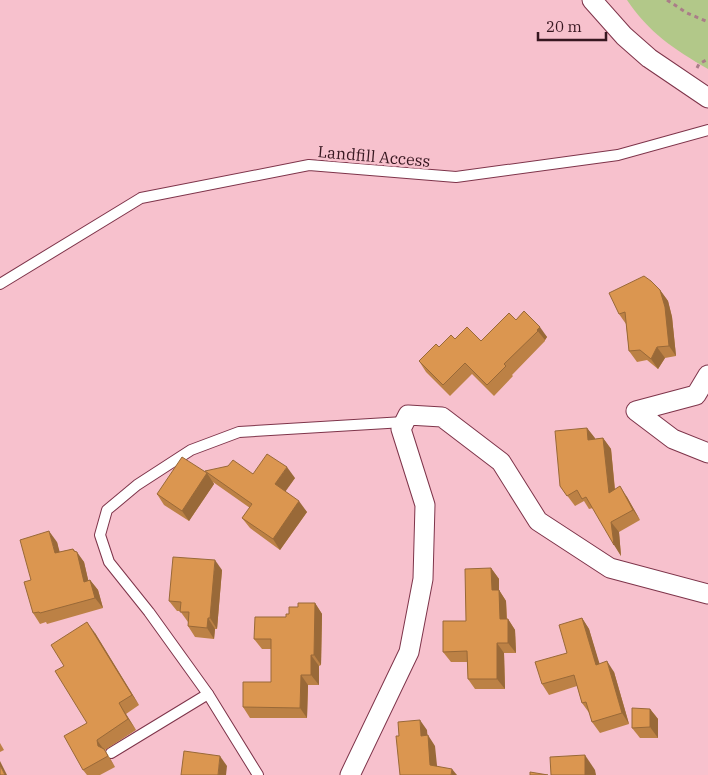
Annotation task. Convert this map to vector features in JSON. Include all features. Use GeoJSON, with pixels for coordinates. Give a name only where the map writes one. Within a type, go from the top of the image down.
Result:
{"type":"FeatureCollection","features":[{"type":"Feature","properties":{"kind":"street"},"geometry":{"type":"LineString","coordinates":[[592,0],[624,36],[649,58],[708,98]]}},
{"type":"Feature","properties":{"kind":"street"},"geometry":{"type":"LineString","coordinates":[[708,375],[696,395],[636,411],[673,439],[708,453]]}},
{"type":"Feature","properties":{"kind":"street"},"geometry":{"type":"LineString","coordinates":[[350,775],[409,652],[423,579],[425,505],[401,429],[408,415],[442,417],[501,462],[538,521],[610,568],[708,594]]}},
{"type":"Feature","properties":{"kind":"lane","name":"Landfill Access"},"geometry":{"type":"LineString","coordinates":[[0,284],[141,198],[309,166],[456,178],[618,154],[708,130]]}},
{"type":"Feature","properties":{"kind":"lane"},"geometry":{"type":"LineString","coordinates":[[258,775],[208,694],[149,612],[109,562],[100,535],[107,510],[136,485],[191,450],[239,432],[404,422]]}},
{"type":"Feature","properties":{"kind":"lane"},"geometry":{"type":"LineString","coordinates":[[111,753],[208,694]]}},
{"type":"Feature","properties":{"kind":"path"},"geometry":{"type":"LineString","coordinates":[[667,0],[687,13],[708,22]]}},
{"type":"Feature","properties":{"kind":"green space"},"geometry":{"type":"Polygon","coordinates":[[[627,0],[708,0],[708,69],[684,55],[653,31],[627,0]]]}},
{"type":"Feature","properties":{"kind":"building"},"geometry":{"type":"Polygon","coordinates":[[[644,276],[660,290],[665,307],[669,346],[657,347],[651,359],[640,350],[629,351],[625,312],[619,314],[609,293],[644,276]]]}},
{"type":"Feature","properties":{"kind":"building"},"geometry":{"type":"Polygon","coordinates":[[[524,311],[540,327],[538,331],[504,364],[506,366],[487,385],[465,363],[443,385],[419,361],[436,344],[439,347],[451,335],[455,339],[467,327],[481,341],[509,313],[516,320],[524,311]]]}},
{"type":"Feature","properties":{"kind":"building"},"geometry":{"type":"Polygon","coordinates":[[[587,428],[588,440],[603,438],[609,493],[620,486],[633,510],[611,522],[614,545],[586,497],[582,499],[577,490],[567,496],[560,486],[555,431],[587,428]]]}},
{"type":"Feature","properties":{"kind":"building"},"geometry":{"type":"Polygon","coordinates":[[[267,454],[287,467],[275,484],[299,501],[273,539],[242,518],[252,504],[205,471],[228,466],[233,460],[253,474],[267,454]]]}},
{"type":"Feature","properties":{"kind":"building"},"geometry":{"type":"Polygon","coordinates":[[[182,457],[207,473],[182,511],[157,494],[182,457]]]}},
{"type":"Feature","properties":{"kind":"building"},"geometry":{"type":"Polygon","coordinates":[[[49,531],[55,553],[73,549],[77,552],[84,582],[90,580],[95,598],[40,613],[33,613],[24,582],[31,580],[20,540],[49,531]]]}},
{"type":"Feature","properties":{"kind":"building"},"geometry":{"type":"Polygon","coordinates":[[[173,557],[215,560],[210,618],[208,618],[207,628],[188,626],[189,612],[180,612],[181,602],[169,601],[173,557]]]}},
{"type":"Feature","properties":{"kind":"building"},"geometry":{"type":"Polygon","coordinates":[[[491,568],[492,590],[499,590],[500,619],[508,619],[508,643],[497,643],[497,679],[468,679],[467,651],[443,652],[443,621],[466,621],[465,569],[491,568]]]}},
{"type":"Feature","properties":{"kind":"building"},"geometry":{"type":"Polygon","coordinates":[[[298,603],[315,603],[314,655],[311,655],[311,675],[301,675],[300,708],[243,707],[243,682],[271,682],[271,639],[254,639],[255,617],[286,617],[286,614],[289,614],[289,607],[298,607],[298,603]]]}},
{"type":"Feature","properties":{"kind":"building"},"geometry":{"type":"Polygon","coordinates":[[[582,618],[596,665],[607,661],[622,713],[592,722],[586,702],[582,703],[574,675],[542,684],[535,662],[567,653],[559,625],[582,618]]]}},
{"type":"Feature","properties":{"kind":"building"},"geometry":{"type":"Polygon","coordinates":[[[87,622],[132,695],[119,703],[128,719],[97,740],[98,746],[104,749],[108,756],[83,770],[64,736],[87,723],[55,671],[64,666],[51,645],[87,622]]]}},
{"type":"Feature","properties":{"kind":"building"},"geometry":{"type":"Polygon","coordinates":[[[632,708],[650,709],[650,727],[632,728],[632,708]]]}},
{"type":"Feature","properties":{"kind":"building"},"geometry":{"type":"Polygon","coordinates":[[[420,720],[421,736],[428,735],[430,765],[452,769],[451,775],[400,775],[396,736],[399,736],[398,722],[420,720]]]}},
{"type":"Feature","properties":{"kind":"building"},"geometry":{"type":"Polygon","coordinates":[[[184,751],[220,756],[218,775],[181,775],[184,751]]]}},
{"type":"Feature","properties":{"kind":"building"},"geometry":{"type":"Polygon","coordinates":[[[585,755],[585,775],[551,775],[550,757],[585,755]]]}},
{"type":"Feature","properties":{"kind":"building"},"geometry":{"type":"Polygon","coordinates":[[[0,765],[5,775],[0,775],[0,765]]]}},
{"type":"Feature","properties":{"kind":"building"},"geometry":{"type":"Polygon","coordinates":[[[530,772],[548,775],[530,775],[530,772]]]}}]}
